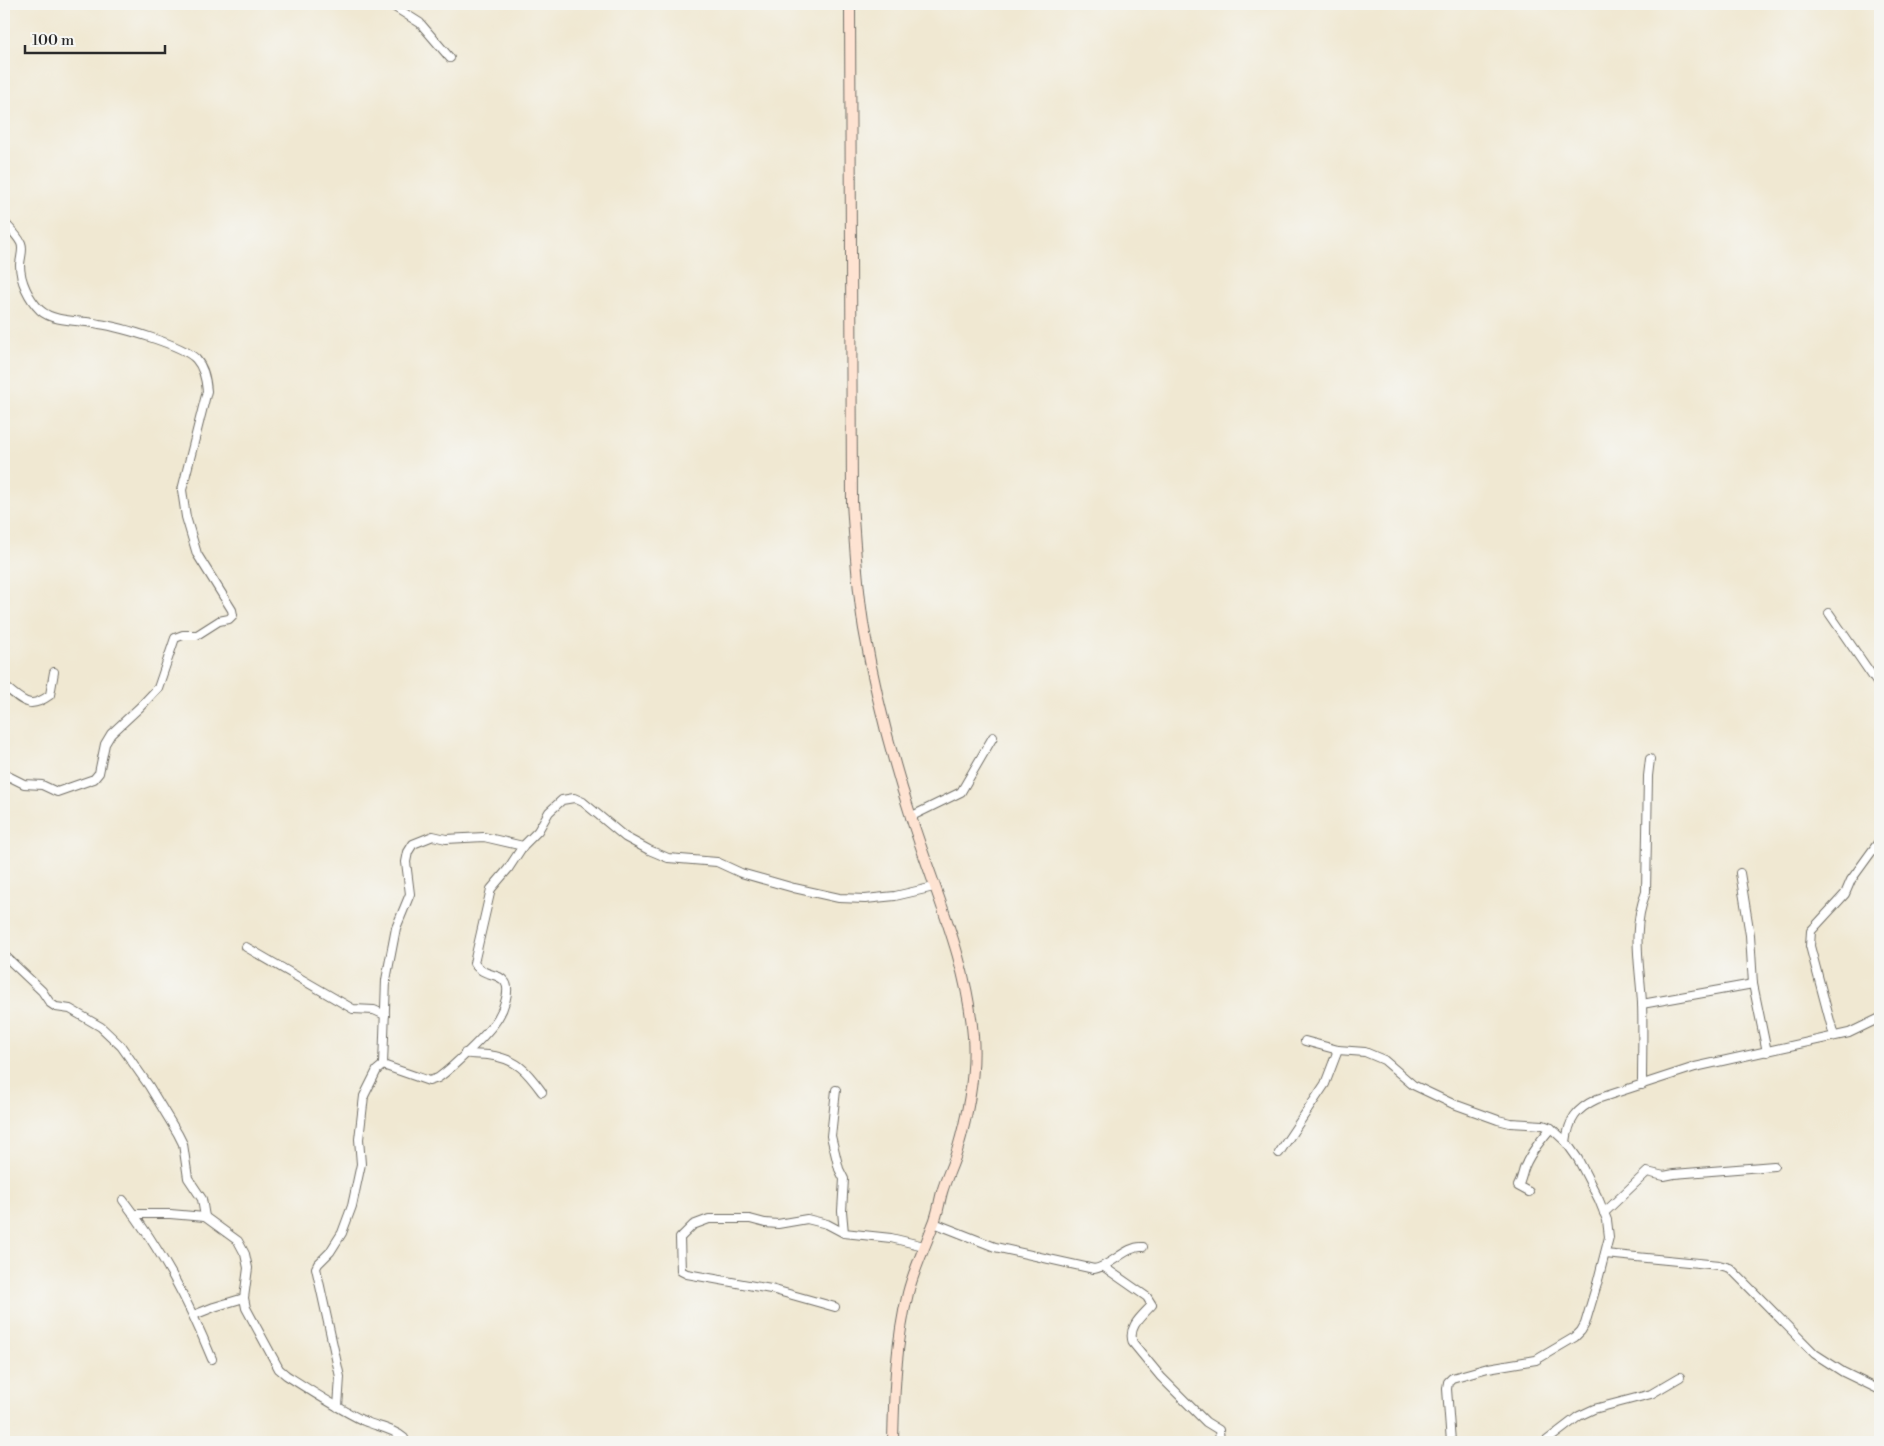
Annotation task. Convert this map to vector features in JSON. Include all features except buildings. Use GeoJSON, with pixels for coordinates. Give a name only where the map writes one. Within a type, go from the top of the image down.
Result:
{"type":"FeatureCollection","features":[{"type":"Feature","properties":{"kind":"main road"},"geometry":{"type":"LineString","coordinates":[[850,4],[852,512],[864,627],[882,718],[910,817],[955,944],[966,987],[973,1037],[972,1084],[957,1150],[934,1222],[908,1292],[897,1351],[893,1442]]}},
{"type":"Feature","properties":{"kind":"street"},"geometry":{"type":"LineString","coordinates":[[389,4],[420,23],[450,58]]}},
{"type":"Feature","properties":{"kind":"street"},"geometry":{"type":"LineString","coordinates":[[4,222],[21,243],[20,266],[23,280],[30,297],[42,311],[58,318],[100,324],[136,333],[183,350],[196,359],[205,375],[207,391],[182,490],[186,517],[197,554],[232,610],[232,615],[229,619],[219,621],[198,635],[183,635],[175,638],[158,688],[140,708],[111,734],[105,744],[99,773],[94,779],[57,792],[42,785],[24,784],[4,774]]}},
{"type":"Feature","properties":{"kind":"street"},"geometry":{"type":"LineString","coordinates":[[1829,613],[1880,687]]}},
{"type":"Feature","properties":{"kind":"street"},"geometry":{"type":"LineString","coordinates":[[4,686],[28,704],[39,703],[50,696],[54,672]]}},
{"type":"Feature","properties":{"kind":"street"},"geometry":{"type":"LineString","coordinates":[[910,817],[962,792],[993,737]]}},
{"type":"Feature","properties":{"kind":"street"},"geometry":{"type":"LineString","coordinates":[[1642,1085],[1642,1004],[1636,929],[1646,892],[1648,776],[1650,760]]}},
{"type":"Feature","properties":{"kind":"street"},"geometry":{"type":"LineString","coordinates":[[384,1065],[429,1081],[443,1075],[498,1018],[508,991],[507,984],[501,978],[478,970],[474,963],[491,889],[508,869],[523,846],[538,831],[549,812],[562,800],[574,798],[583,802],[625,837],[668,858],[716,862],[741,873],[839,898],[880,898],[934,887]]}},
{"type":"Feature","properties":{"kind":"street"},"geometry":{"type":"LineString","coordinates":[[384,1065],[386,980],[396,928],[410,894],[406,862],[408,852],[413,844],[433,836],[446,839],[484,837],[523,846]]}},
{"type":"Feature","properties":{"kind":"street"},"geometry":{"type":"LineString","coordinates":[[1834,1036],[1810,946],[1811,931],[1845,894],[1851,880],[1880,840]]}},
{"type":"Feature","properties":{"kind":"street"},"geometry":{"type":"LineString","coordinates":[[1740,873],[1750,935],[1753,984],[1767,1052]]}},
{"type":"Feature","properties":{"kind":"street"},"geometry":{"type":"LineString","coordinates":[[246,947],[353,1009],[374,1010],[384,1015]]}},
{"type":"Feature","properties":{"kind":"street"},"geometry":{"type":"LineString","coordinates":[[4,955],[42,992],[50,1003],[56,1007],[70,1009],[101,1026],[121,1046],[150,1086],[183,1144],[188,1178],[202,1199],[205,1218]]}},
{"type":"Feature","properties":{"kind":"street"},"geometry":{"type":"LineString","coordinates":[[1642,1004],[1753,984]]}},
{"type":"Feature","properties":{"kind":"street"},"geometry":{"type":"LineString","coordinates":[[1566,1142],[1568,1126],[1574,1116],[1586,1104],[1695,1067],[1849,1033],[1880,1018]]}},
{"type":"Feature","properties":{"kind":"street"},"geometry":{"type":"LineString","coordinates":[[1305,1041],[1338,1050],[1365,1052],[1384,1060],[1412,1085],[1459,1106],[1510,1123],[1543,1125],[1551,1128],[1566,1142],[1578,1159],[1604,1213],[1609,1229],[1605,1254],[1585,1324],[1575,1337],[1536,1360],[1466,1373],[1452,1378],[1448,1382],[1451,1442]]}},
{"type":"Feature","properties":{"kind":"street"},"geometry":{"type":"LineString","coordinates":[[1280,1153],[1325,1084],[1338,1050]]}},
{"type":"Feature","properties":{"kind":"street"},"geometry":{"type":"LineString","coordinates":[[465,1053],[475,1056],[488,1055],[514,1062],[527,1070],[542,1092]]}},
{"type":"Feature","properties":{"kind":"street"},"geometry":{"type":"LineString","coordinates":[[338,1408],[340,1377],[316,1268],[330,1252],[342,1233],[352,1206],[361,1164],[359,1139],[364,1096],[377,1070],[384,1065]]}},
{"type":"Feature","properties":{"kind":"street"},"geometry":{"type":"LineString","coordinates":[[836,1090],[831,1136],[839,1170],[844,1179],[842,1211],[844,1233]]}},
{"type":"Feature","properties":{"kind":"street"},"geometry":{"type":"LineString","coordinates":[[1529,1192],[1518,1186],[1522,1179],[1524,1168],[1536,1146],[1551,1128]]}},
{"type":"Feature","properties":{"kind":"street"},"geometry":{"type":"LineString","coordinates":[[1604,1213],[1647,1172],[1664,1176],[1774,1166]]}},
{"type":"Feature","properties":{"kind":"street"},"geometry":{"type":"LineString","coordinates":[[123,1200],[159,1251],[194,1315],[212,1359]]}},
{"type":"Feature","properties":{"kind":"street"},"geometry":{"type":"LineString","coordinates":[[134,1214],[170,1214],[205,1218],[238,1241],[245,1254],[248,1268],[244,1298],[246,1308],[279,1369],[338,1408],[366,1422],[396,1431],[404,1438],[404,1442]]}},
{"type":"Feature","properties":{"kind":"street"},"geometry":{"type":"LineString","coordinates":[[835,1307],[771,1289],[687,1274],[681,1270],[680,1238],[693,1225],[709,1219],[750,1219],[765,1224],[778,1224],[807,1219],[827,1224],[844,1233],[898,1240],[924,1246]]}},
{"type":"Feature","properties":{"kind":"street"},"geometry":{"type":"LineString","coordinates":[[934,1222],[996,1247],[1094,1270],[1104,1267],[1134,1247],[1143,1247]]}},
{"type":"Feature","properties":{"kind":"street"},"geometry":{"type":"LineString","coordinates":[[1605,1254],[1720,1265],[1730,1268],[1815,1354],[1842,1372],[1880,1390]]}},
{"type":"Feature","properties":{"kind":"street"},"geometry":{"type":"LineString","coordinates":[[1104,1267],[1147,1297],[1152,1305],[1132,1328],[1130,1337],[1133,1343],[1162,1377],[1206,1422],[1219,1430],[1220,1442]]}},
{"type":"Feature","properties":{"kind":"street"},"geometry":{"type":"LineString","coordinates":[[194,1315],[244,1298]]}},
{"type":"Feature","properties":{"kind":"street"},"geometry":{"type":"LineString","coordinates":[[1545,1442],[1579,1416],[1594,1409],[1651,1394],[1680,1377]]}}]}
